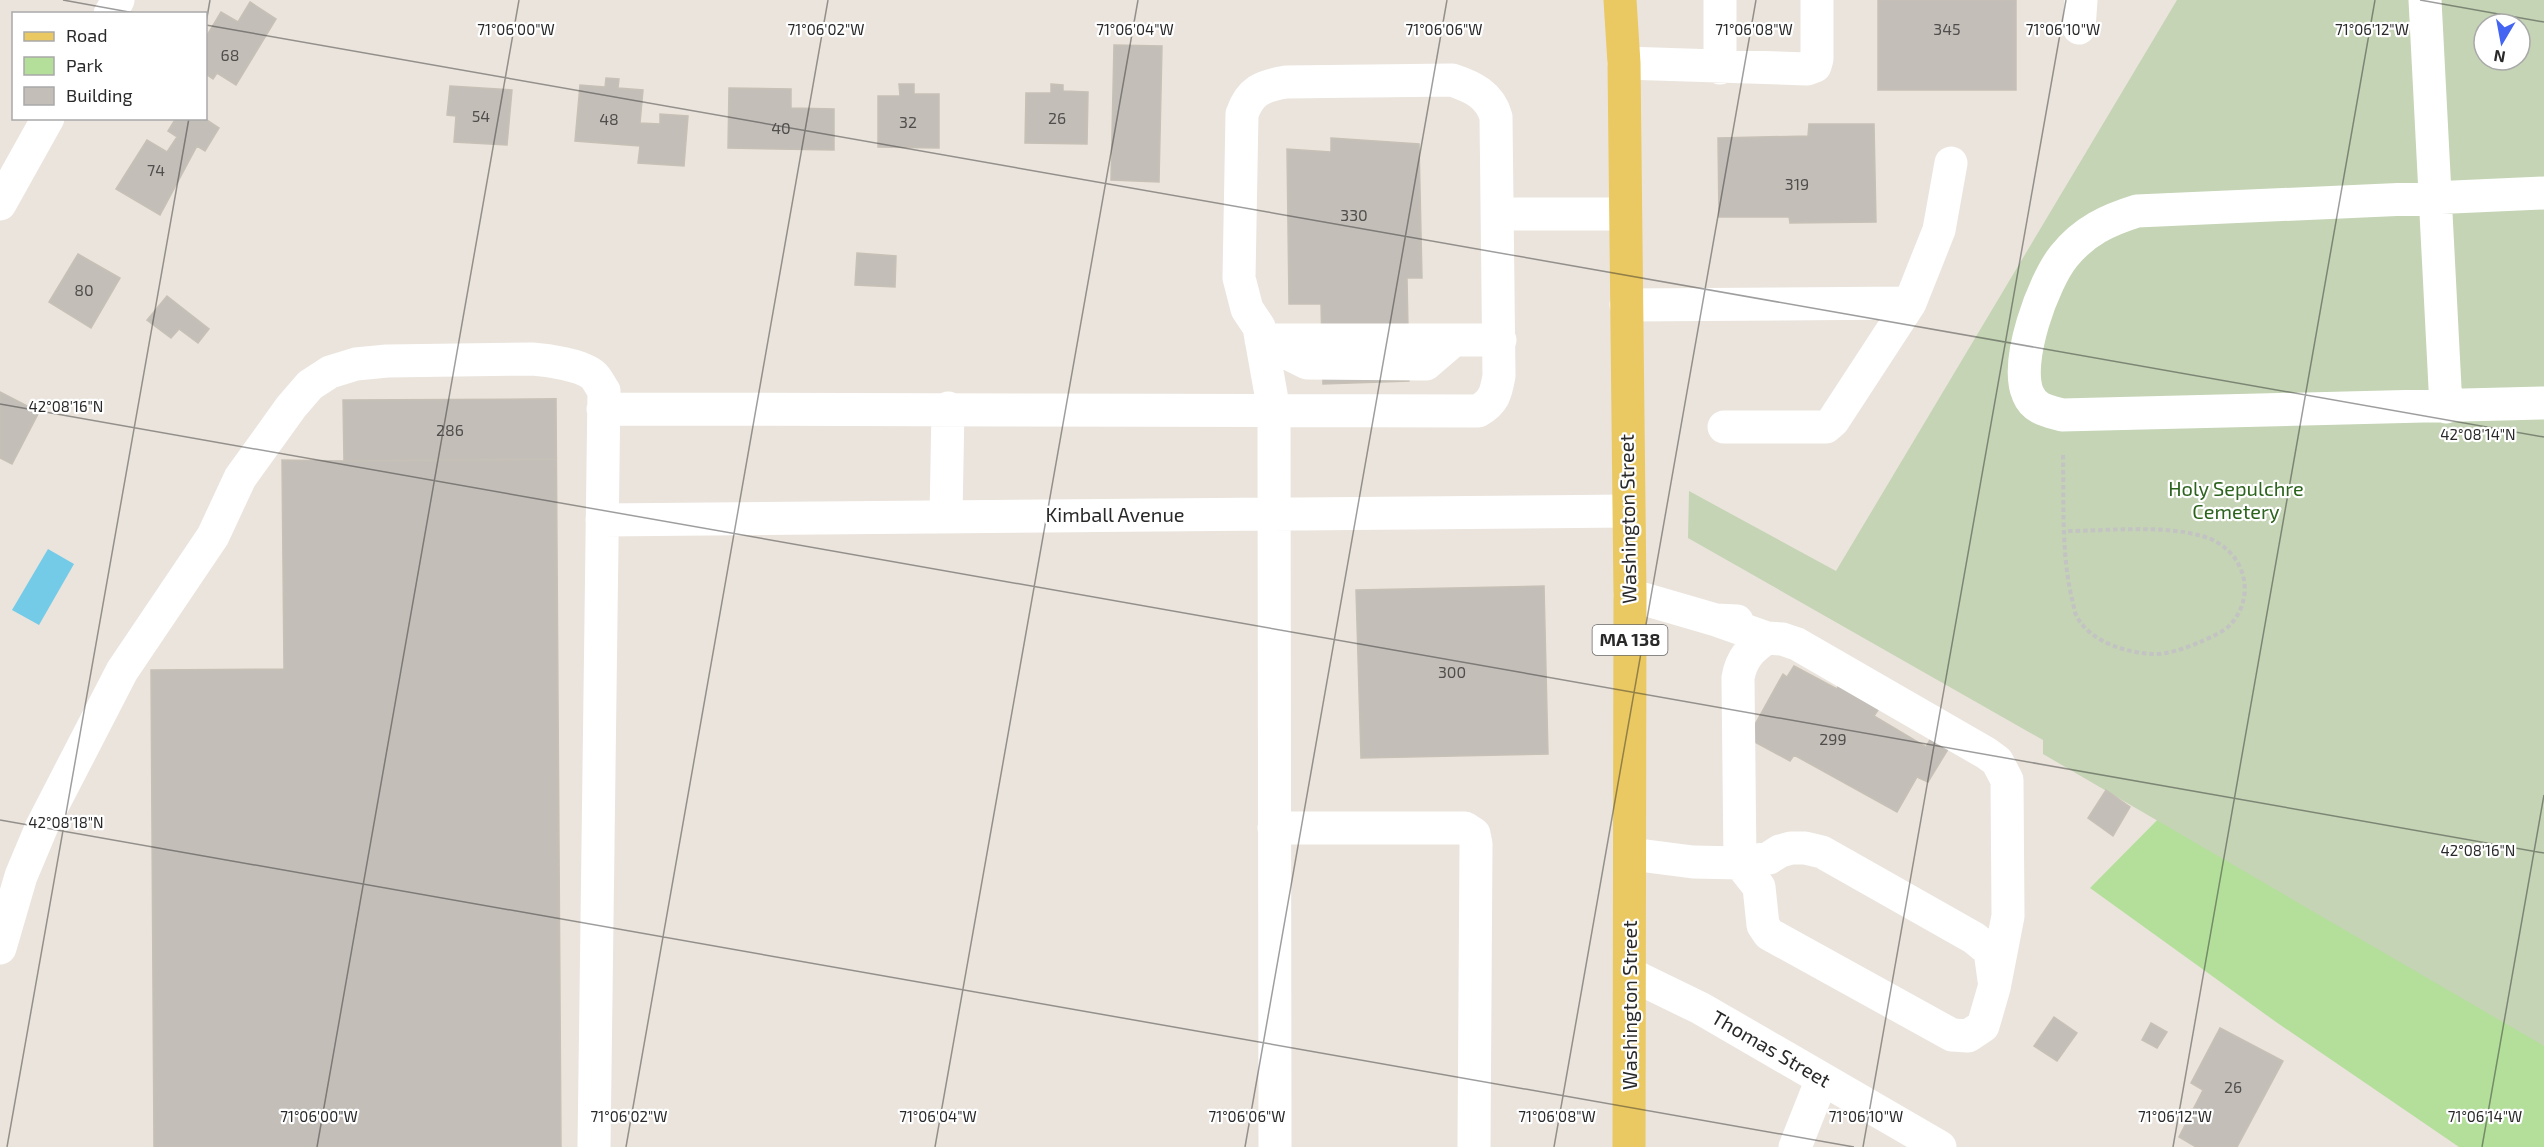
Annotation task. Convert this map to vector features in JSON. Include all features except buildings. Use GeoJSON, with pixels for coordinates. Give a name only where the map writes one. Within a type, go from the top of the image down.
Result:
{"type":"FeatureCollection","features":[{"type":"Feature","properties":{"kind":"main road","name":"Washington Street"},"geometry":{"type":"LineString","coordinates":[[1620,0],[1624,63],[1629,595],[1631,854],[1629,1147]]}},
{"type":"Feature","properties":{"kind":"street"},"geometry":{"type":"LineString","coordinates":[[1720,0],[1720,68]]}},
{"type":"Feature","properties":{"kind":"street"},"geometry":{"type":"LineString","coordinates":[[1624,63],[1720,68],[1807,69],[1815,66],[1817,59],[1817,0]]}},
{"type":"Feature","properties":{"kind":"street"},"geometry":{"type":"LineString","coordinates":[[2425,0],[2446,406]]}},
{"type":"Feature","properties":{"kind":"street"},"geometry":{"type":"LineString","coordinates":[[603,409],[948,408],[1274,411],[1478,411],[1490,404],[1496,394],[1500,340],[1496,117],[1492,104],[1470,86],[1452,80],[1286,82],[1272,84],[1256,92],[1247,99],[1242,114],[1239,278],[1247,309],[1259,327],[1274,411],[1272,514],[1275,1147]]}},
{"type":"Feature","properties":{"kind":"street"},"geometry":{"type":"LineString","coordinates":[[0,204],[47,120]]}},
{"type":"Feature","properties":{"kind":"street"},"geometry":{"type":"LineString","coordinates":[[1724,427],[1826,427],[1833,421],[1910,303],[1939,230],[1951,163]]}},
{"type":"Feature","properties":{"kind":"street"},"geometry":{"type":"LineString","coordinates":[[2544,193],[2434,196],[2137,211],[2108,220],[2086,234],[2063,257],[2045,290],[2032,329],[2025,369],[2028,394],[2038,408],[2061,415],[2544,403]]}},
{"type":"Feature","properties":{"kind":"street"},"geometry":{"type":"LineString","coordinates":[[1498,214],[1624,214]]}},
{"type":"Feature","properties":{"kind":"street"},"geometry":{"type":"LineString","coordinates":[[1626,305],[1910,303]]}},
{"type":"Feature","properties":{"kind":"street"},"geometry":{"type":"LineString","coordinates":[[1261,340],[1500,340]]}},
{"type":"Feature","properties":{"kind":"street"},"geometry":{"type":"LineString","coordinates":[[0,948],[21,876],[42,826],[122,671],[213,536],[240,478],[291,407],[310,385],[330,372],[356,364],[387,361],[551,360],[593,375],[604,391],[594,1147]]}},
{"type":"Feature","properties":{"kind":"street"},"geometry":{"type":"LineString","coordinates":[[946,517],[948,408]]}},
{"type":"Feature","properties":{"kind":"street","name":"Kimball Avenue"},"geometry":{"type":"LineString","coordinates":[[602,520],[1628,511]]}},
{"type":"Feature","properties":{"kind":"street"},"geometry":{"type":"LineString","coordinates":[[1629,595],[1728,623],[1775,617],[1797,622],[2014,749],[2025,768],[2020,921],[1994,988],[1983,1026],[1968,1036],[1952,1035],[1769,934],[1763,925],[1759,887],[1740,863],[1738,678],[1746,655],[1767,638]]}},
{"type":"Feature","properties":{"kind":"street"},"geometry":{"type":"LineString","coordinates":[[1716,620],[1767,638],[1782,639],[1797,644],[1997,760],[2004,770],[2009,792],[2008,916],[1994,988]]}},
{"type":"Feature","properties":{"kind":"street"},"geometry":{"type":"LineString","coordinates":[[1274,828],[1465,828],[1474,834],[1476,844],[1474,1147]]}},
{"type":"Feature","properties":{"kind":"street"},"geometry":{"type":"LineString","coordinates":[[1631,854],[1693,862],[1740,863],[1769,858],[1780,851],[1791,848],[1822,852],[1974,938],[1990,951],[1994,988]]}},
{"type":"Feature","properties":{"kind":"street","name":"Thomas Street"},"geometry":{"type":"LineString","coordinates":[[1630,974],[1700,1008],[1940,1147]]}},
{"type":"Feature","properties":{"kind":"street"},"geometry":{"type":"LineString","coordinates":[[1795,1147],[1822,1079]]}},
{"type":"Feature","properties":{"kind":"path"},"geometry":{"type":"LineString","coordinates":[[2061,415],[2065,531],[2067,576],[2077,617],[2096,637],[2119,648],[2153,654],[2186,648],[2210,638],[2231,624],[2240,606],[2244,574],[2226,546],[2215,541],[2176,532],[2065,531]]}},
{"type":"Feature","properties":{"kind":"green space","name":"Holy Sepulchre Cemetery"},"geometry":{"type":"Polygon","coordinates":[[[2177,0],[2544,0],[2544,1046],[2043,754],[2043,740],[1688,538],[1689,491],[1836,571],[2177,0]]]}},
{"type":"Feature","properties":{"kind":"green space"},"geometry":{"type":"Polygon","coordinates":[[[2544,439],[2544,1147],[2459,1147],[2276,1022],[2090,888],[2265,711],[2544,439]]]}},
{"type":"Feature","properties":{"kind":"water"},"geometry":{"type":"Polygon","coordinates":[[[48,549],[74,564],[39,625],[12,610],[48,549]]]}}]}
